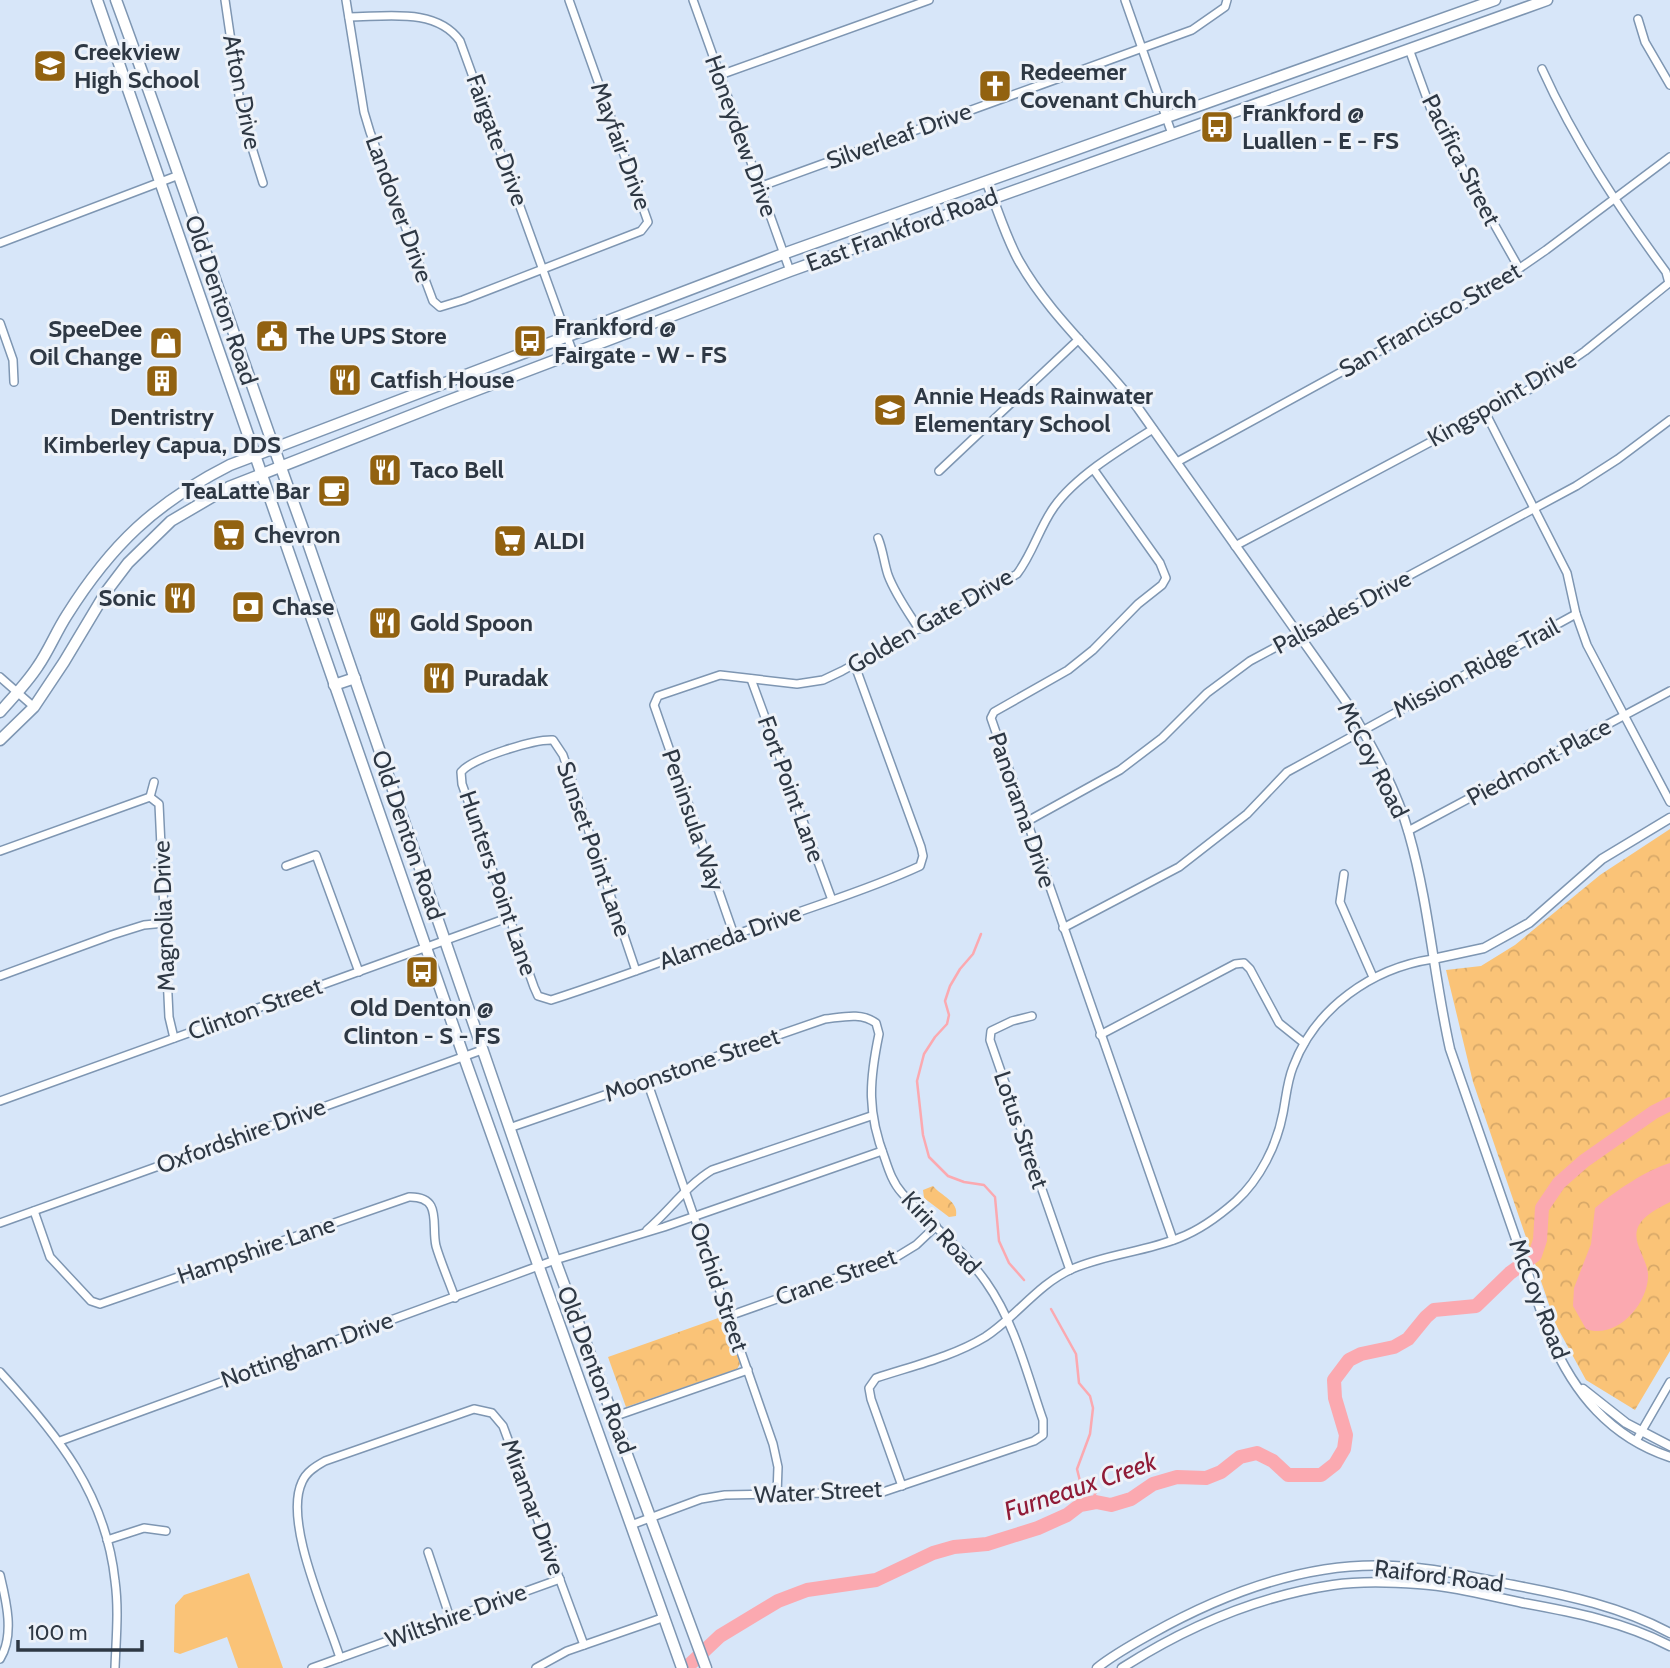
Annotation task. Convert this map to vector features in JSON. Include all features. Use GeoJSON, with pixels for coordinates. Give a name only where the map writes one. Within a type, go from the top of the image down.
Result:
{"type":"FeatureCollection","features":[{"type":"Feature","properties":{"kind":"main road","name":"Old Denton Road"},"geometry":{"type":"LineString","coordinates":[[97,0],[537,1266],[682,1668]]}},
{"type":"Feature","properties":{"kind":"main road","name":"Old Denton Road"},"geometry":{"type":"LineString","coordinates":[[116,0],[355,678],[555,1260],[706,1668]]}},
{"type":"Feature","properties":{"kind":"main road","name":"East Frankford Road"},"geometry":{"type":"LineString","coordinates":[[0,712],[39,664],[90,581],[129,534],[163,504],[193,484],[230,465],[783,254],[1493,0]]}},
{"type":"Feature","properties":{"kind":"main road","name":"East Frankford Road"},"geometry":{"type":"LineString","coordinates":[[0,740],[34,707],[106,592],[145,545],[171,521],[229,487],[790,271],[1548,0]]}},
{"type":"Feature","properties":{"kind":"main road"},"geometry":{"type":"LineString","coordinates":[[197,291],[215,284]]}},
{"type":"Feature","properties":{"kind":"main road"},"geometry":{"type":"LineString","coordinates":[[395,402],[400,419]]}},
{"type":"Feature","properties":{"kind":"main road"},"geometry":{"type":"LineString","coordinates":[[334,685],[355,678]]}},
{"type":"Feature","properties":{"kind":"street","name":"Afton Drive"},"geometry":{"type":"LineString","coordinates":[[225,0],[242,116],[263,183]]}},
{"type":"Feature","properties":{"kind":"street","name":"Landover Drive"},"geometry":{"type":"LineString","coordinates":[[346,0],[364,112],[433,301],[440,307],[543,269]]}},
{"type":"Feature","properties":{"kind":"street","name":"Mayfair Drive"},"geometry":{"type":"LineString","coordinates":[[543,269],[641,230],[648,222],[569,0]]}},
{"type":"Feature","properties":{"kind":"street","name":"Honeydew Drive"},"geometry":{"type":"LineString","coordinates":[[693,0],[790,271]]}},
{"type":"Feature","properties":{"kind":"street"},"geometry":{"type":"LineString","coordinates":[[720,75],[929,0]]}},
{"type":"Feature","properties":{"kind":"street"},"geometry":{"type":"LineString","coordinates":[[1125,0],[1172,134]]}},
{"type":"Feature","properties":{"kind":"street","name":"Silverleaf Drive"},"geometry":{"type":"LineString","coordinates":[[759,187],[1142,50],[1192,30],[1225,7],[1227,0]]}},
{"type":"Feature","properties":{"kind":"street"},"geometry":{"type":"LineString","coordinates":[[1493,0],[1498,18]]}},
{"type":"Feature","properties":{"kind":"street","name":"Fairgate Drive"},"geometry":{"type":"LineString","coordinates":[[349,17],[426,18],[455,34],[465,51],[573,353]]}},
{"type":"Feature","properties":{"kind":"street"},"geometry":{"type":"LineString","coordinates":[[1638,19],[1645,42],[1670,85]]}},
{"type":"Feature","properties":{"kind":"street","name":"Pacifica Street"},"geometry":{"type":"LineString","coordinates":[[1409,49],[1434,118],[1519,268]]}},
{"type":"Feature","properties":{"kind":"street"},"geometry":{"type":"LineString","coordinates":[[1542,69],[1554,96],[1614,199]]}},
{"type":"Feature","properties":{"kind":"street","name":"San Francisco Street"},"geometry":{"type":"LineString","coordinates":[[1177,461],[1478,297],[1670,157]]}},
{"type":"Feature","properties":{"kind":"street"},"geometry":{"type":"LineString","coordinates":[[0,243],[179,175]]}},
{"type":"Feature","properties":{"kind":"street","name":"McCoy Road"},"geometry":{"type":"LineString","coordinates":[[986,181],[1018,260],[1046,300],[1117,380],[1177,461],[1347,703],[1362,729],[1387,778],[1408,831],[1422,889],[1450,1049],[1557,1353],[1590,1406],[1601,1418],[1636,1441],[1670,1457]]}},
{"type":"Feature","properties":{"kind":"street","name":"Kingspoint Drive"},"geometry":{"type":"LineString","coordinates":[[1235,546],[1532,388],[1585,351],[1668,283],[1666,272],[1614,199]]}},
{"type":"Feature","properties":{"kind":"street"},"geometry":{"type":"LineString","coordinates":[[0,323],[13,360],[14,382]]}},
{"type":"Feature","properties":{"kind":"street"},"geometry":{"type":"LineString","coordinates":[[939,471],[1079,339]]}},
{"type":"Feature","properties":{"kind":"street"},"geometry":{"type":"LineString","coordinates":[[1485,412],[1567,573],[1576,614],[1587,645],[1670,802]]}},
{"type":"Feature","properties":{"kind":"street","name":"Palisades Drive"},"geometry":{"type":"LineString","coordinates":[[1026,822],[1120,770],[1162,738],[1222,681],[1250,661],[1593,475],[1670,420]]}},
{"type":"Feature","properties":{"kind":"street","name":"Golden Gate Drive"},"geometry":{"type":"LineString","coordinates":[[654,705],[658,696],[710,677],[729,674],[751,679],[808,683],[823,680],[919,629],[1017,574],[1027,561],[1054,507],[1068,491],[1153,429]]}},
{"type":"Feature","properties":{"kind":"street","name":"Panorama Drive"},"geometry":{"type":"LineString","coordinates":[[1094,470],[1160,563],[1166,578],[1162,585],[1138,604],[1093,650],[1068,670],[994,712],[990,718],[1172,1240]]}},
{"type":"Feature","properties":{"kind":"street"},"geometry":{"type":"LineString","coordinates":[[877,538],[898,597],[919,629]]}},
{"type":"Feature","properties":{"kind":"street","name":"Mission Ridge Trail"},"geometry":{"type":"LineString","coordinates":[[1063,928],[1179,867],[1247,814],[1287,772],[1576,614]]}},
{"type":"Feature","properties":{"kind":"street","name":"Alameda Drive"},"geometry":{"type":"LineString","coordinates":[[538,996],[551,1000],[892,879],[920,866],[923,856],[921,847],[854,663]]}},
{"type":"Feature","properties":{"kind":"street"},"geometry":{"type":"LineString","coordinates":[[0,677],[34,707]]}},
{"type":"Feature","properties":{"kind":"street","name":"Fort Point Lane"},"geometry":{"type":"LineString","coordinates":[[751,679],[832,900]]}},
{"type":"Feature","properties":{"kind":"street","name":"Piedmont Place"},"geometry":{"type":"LineString","coordinates":[[1408,831],[1670,691]]}},
{"type":"Feature","properties":{"kind":"street","name":"Peninsula Way"},"geometry":{"type":"LineString","coordinates":[[654,705],[734,935]]}},
{"type":"Feature","properties":{"kind":"street","name":"Sunset Point Lane"},"geometry":{"type":"LineString","coordinates":[[502,753],[544,740],[553,740],[558,747],[636,971]]}},
{"type":"Feature","properties":{"kind":"street","name":"Hunters Point Lane"},"geometry":{"type":"LineString","coordinates":[[502,753],[466,766],[461,772],[538,996]]}},
{"type":"Feature","properties":{"kind":"street"},"geometry":{"type":"LineString","coordinates":[[0,851],[150,797],[154,782]]}},
{"type":"Feature","properties":{"kind":"street","name":"Magnolia Drive"},"geometry":{"type":"LineString","coordinates":[[150,797],[159,804],[169,1017],[174,1038]]}},
{"type":"Feature","properties":{"kind":"street"},"geometry":{"type":"LineString","coordinates":[[902,1486],[869,1388],[876,1378],[961,1350],[985,1337],[1070,1270],[1094,1260],[1172,1240],[1215,1219],[1238,1199],[1257,1175],[1273,1146],[1293,1068],[1304,1043],[1330,1010],[1373,977],[1399,966],[1484,948],[1519,929],[1602,859],[1670,818]]}},
{"type":"Feature","properties":{"kind":"street"},"geometry":{"type":"LineString","coordinates":[[286,866],[316,855],[359,972]]}},
{"type":"Feature","properties":{"kind":"street"},"geometry":{"type":"LineString","coordinates":[[1344,874],[1340,902],[1373,977]]}},
{"type":"Feature","properties":{"kind":"street","name":"Clinton Street"},"geometry":{"type":"LineString","coordinates":[[0,1101],[510,918]]}},
{"type":"Feature","properties":{"kind":"street"},"geometry":{"type":"LineString","coordinates":[[0,976],[112,935],[165,923]]}},
{"type":"Feature","properties":{"kind":"street"},"geometry":{"type":"LineString","coordinates":[[1100,1035],[1235,964],[1244,962],[1251,969],[1279,1023],[1304,1043]]}},
{"type":"Feature","properties":{"kind":"street","name":"Moonstone Street"},"geometry":{"type":"LineString","coordinates":[[509,1128],[825,1019],[862,1016],[876,1023]]}},
{"type":"Feature","properties":{"kind":"street","name":"Lotus Street"},"geometry":{"type":"LineString","coordinates":[[1032,1016],[991,1031],[990,1040],[1070,1270]]}},
{"type":"Feature","properties":{"kind":"street","name":"Kirin Road"},"geometry":{"type":"LineString","coordinates":[[876,1023],[879,1034],[870,1097],[871,1116],[892,1177],[900,1191],[966,1256],[986,1282],[1008,1319],[1043,1420],[1043,1435]]}},
{"type":"Feature","properties":{"kind":"street","name":"Oxfordshire Drive"},"geometry":{"type":"LineString","coordinates":[[0,1223],[482,1050]]}},
{"type":"Feature","properties":{"kind":"street","name":"Orchid Street"},"geometry":{"type":"LineString","coordinates":[[647,1081],[773,1444],[778,1467],[777,1495]]}},
{"type":"Feature","properties":{"kind":"street"},"geometry":{"type":"LineString","coordinates":[[644,1232],[712,1170],[871,1116]]}},
{"type":"Feature","properties":{"kind":"street","name":"Nottingham Drive"},"geometry":{"type":"LineString","coordinates":[[60,1441],[537,1266],[694,1216],[882,1151]]}},
{"type":"Feature","properties":{"kind":"street","name":"Hampshire Lane"},"geometry":{"type":"LineString","coordinates":[[34,1211],[50,1257],[91,1301],[100,1304],[409,1196],[418,1196],[433,1210],[436,1245],[455,1298]]}},
{"type":"Feature","properties":{"kind":"street","name":"Crane Street"},"geometry":{"type":"LineString","coordinates":[[729,1316],[898,1256],[916,1245],[936,1226]]}},
{"type":"Feature","properties":{"kind":"street"},"geometry":{"type":"LineString","coordinates":[[612,1417],[748,1370]]}},
{"type":"Feature","properties":{"kind":"street"},"geometry":{"type":"LineString","coordinates":[[0,1372],[60,1441],[88,1488],[107,1540],[115,1580],[116,1668]]}},
{"type":"Feature","properties":{"kind":"street"},"geometry":{"type":"LineString","coordinates":[[1636,1441],[1670,1381]]}},
{"type":"Feature","properties":{"kind":"street","name":"McCoy Road"},"geometry":{"type":"LineString","coordinates":[[1575,1382],[1626,1423],[1670,1446]]}},
{"type":"Feature","properties":{"kind":"street","name":"Miramar Drive"},"geometry":{"type":"LineString","coordinates":[[340,1658],[299,1535],[296,1512],[300,1484],[310,1470],[325,1461],[463,1412],[486,1410],[503,1426],[584,1645]]}},
{"type":"Feature","properties":{"kind":"street","name":"Water Street"},"geometry":{"type":"LineString","coordinates":[[631,1525],[715,1497],[866,1494],[902,1486],[1034,1441],[1043,1435]]}},
{"type":"Feature","properties":{"kind":"street"},"geometry":{"type":"LineString","coordinates":[[107,1540],[144,1528],[166,1531]]}},
{"type":"Feature","properties":{"kind":"street"},"geometry":{"type":"LineString","coordinates":[[428,1552],[450,1618]]}},
{"type":"Feature","properties":{"kind":"street","name":"Raiford Road"},"geometry":{"type":"LineString","coordinates":[[1097,1668],[1181,1617],[1292,1575],[1339,1567],[1393,1566],[1457,1574],[1560,1594],[1636,1618],[1670,1633]]}},
{"type":"Feature","properties":{"kind":"street"},"geometry":{"type":"LineString","coordinates":[[0,1575],[8,1620],[5,1649],[0,1659]]}},
{"type":"Feature","properties":{"kind":"street","name":"Wiltshire Drive"},"geometry":{"type":"LineString","coordinates":[[312,1668],[560,1579]]}},
{"type":"Feature","properties":{"kind":"street","name":"Raiford Road"},"geometry":{"type":"LineString","coordinates":[[1122,1668],[1188,1632],[1248,1606],[1336,1584],[1421,1584],[1474,1593],[1591,1616],[1670,1646]]}},
{"type":"Feature","properties":{"kind":"street"},"geometry":{"type":"LineString","coordinates":[[536,1668],[552,1658],[584,1645],[665,1617]]}},
{"type":"Feature","properties":{"kind":"green space"},"geometry":{"type":"Polygon","coordinates":[[[1670,829],[1670,1351],[1635,1410],[1586,1380],[1556,1325],[1473,1082],[1446,970],[1481,966],[1515,945],[1600,875],[1670,829]]]}},
{"type":"Feature","properties":{"kind":"green space"},"geometry":{"type":"Polygon","coordinates":[[[933,1186],[955,1206],[956,1216],[949,1217],[924,1198],[923,1190],[933,1186]]]}},
{"type":"Feature","properties":{"kind":"green space"},"geometry":{"type":"Polygon","coordinates":[[[724,1316],[740,1364],[737,1369],[626,1407],[608,1357],[724,1316]]]}},
{"type":"Feature","properties":{"kind":"green space"},"geometry":{"type":"Polygon","coordinates":[[[249,1573],[283,1668],[238,1668],[227,1637],[180,1654],[174,1652],[175,1605],[184,1595],[249,1573]]]}},
{"type":"Feature","properties":{"kind":"shaded area"},"geometry":{"type":"Polygon","coordinates":[[[1670,1163],[1670,1202],[1646,1217],[1637,1230],[1637,1242],[1648,1271],[1642,1299],[1628,1318],[1618,1325],[1608,1330],[1586,1329],[1573,1306],[1574,1288],[1591,1244],[1595,1208],[1631,1182],[1670,1163]]]}},
{"type":"Feature","properties":{"kind":"waterway"},"geometry":{"type":"LineString","coordinates":[[981,934],[973,954],[950,986],[945,1001],[949,1015],[947,1024],[924,1054],[917,1081],[923,1135],[929,1157],[948,1176],[984,1185],[995,1197],[999,1241],[1009,1263],[1024,1280]]}},
{"type":"Feature","properties":{"kind":"waterway","name":"Furneaux Creek"},"geometry":{"type":"LineString","coordinates":[[686,1668],[720,1636],[778,1601],[807,1590],[876,1580],[933,1553],[954,1547],[987,1544],[1038,1528],[1067,1515],[1080,1505],[1096,1502],[1111,1505],[1131,1499],[1153,1484],[1177,1477],[1206,1478],[1221,1472],[1240,1457],[1257,1453],[1273,1461],[1288,1475],[1321,1475],[1335,1464],[1344,1449],[1346,1435],[1335,1398],[1334,1380],[1349,1360],[1361,1354],[1394,1347],[1408,1339],[1434,1310],[1476,1306],[1510,1273],[1535,1255],[1540,1240],[1542,1208],[1559,1183],[1584,1161],[1654,1112],[1670,1104]]}},
{"type":"Feature","properties":{"kind":"waterway"},"geometry":{"type":"LineString","coordinates":[[1051,1309],[1076,1354],[1079,1383],[1090,1396],[1093,1408],[1090,1434],[1077,1469],[1080,1481],[1095,1486],[1092,1503]]}},
{"type":"Feature","properties":{"kind":"place","name":"Creekview High School"},"geometry":{"type":"Point","coordinates":[50,66]}},
{"type":"Feature","properties":{"kind":"place","name":"Redeemer Covenant Church"},"geometry":{"type":"Point","coordinates":[995,86]}},
{"type":"Feature","properties":{"kind":"place","name":"Frankford @ Luallen - E - FS"},"geometry":{"type":"Point","coordinates":[1217,127]}},
{"type":"Feature","properties":{"kind":"place","name":"The UPS Store"},"geometry":{"type":"Point","coordinates":[272,336]}},
{"type":"Feature","properties":{"kind":"place","name":"Frankford @ Fairgate - W - FS"},"geometry":{"type":"Point","coordinates":[530,341]}},
{"type":"Feature","properties":{"kind":"place","name":"SpeeDee Oil Change"},"geometry":{"type":"Point","coordinates":[166,343]}},
{"type":"Feature","properties":{"kind":"place","name":"Catfish House"},"geometry":{"type":"Point","coordinates":[345,380]}},
{"type":"Feature","properties":{"kind":"place","name":"Dentristry Kimberley Capua, DDS"},"geometry":{"type":"Point","coordinates":[162,381]}},
{"type":"Feature","properties":{"kind":"place","name":"Annie Heads Rainwater Elementary School"},"geometry":{"type":"Point","coordinates":[890,410]}},
{"type":"Feature","properties":{"kind":"place","name":"Taco Bell"},"geometry":{"type":"Point","coordinates":[385,470]}},
{"type":"Feature","properties":{"kind":"place","name":"TeaLatte Bar"},"geometry":{"type":"Point","coordinates":[334,491]}},
{"type":"Feature","properties":{"kind":"place","name":"Chevron"},"geometry":{"type":"Point","coordinates":[229,535]}},
{"type":"Feature","properties":{"kind":"place","name":"ALDI"},"geometry":{"type":"Point","coordinates":[510,541]}},
{"type":"Feature","properties":{"kind":"place","name":"Sonic"},"geometry":{"type":"Point","coordinates":[180,598]}},
{"type":"Feature","properties":{"kind":"place","name":"Chase"},"geometry":{"type":"Point","coordinates":[248,607]}},
{"type":"Feature","properties":{"kind":"place","name":"Gold Spoon"},"geometry":{"type":"Point","coordinates":[385,623]}},
{"type":"Feature","properties":{"kind":"place","name":"Puradak"},"geometry":{"type":"Point","coordinates":[439,678]}},
{"type":"Feature","properties":{"kind":"place","name":"Old Denton @ Clinton - S - FS"},"geometry":{"type":"Point","coordinates":[422,972]}}]}
